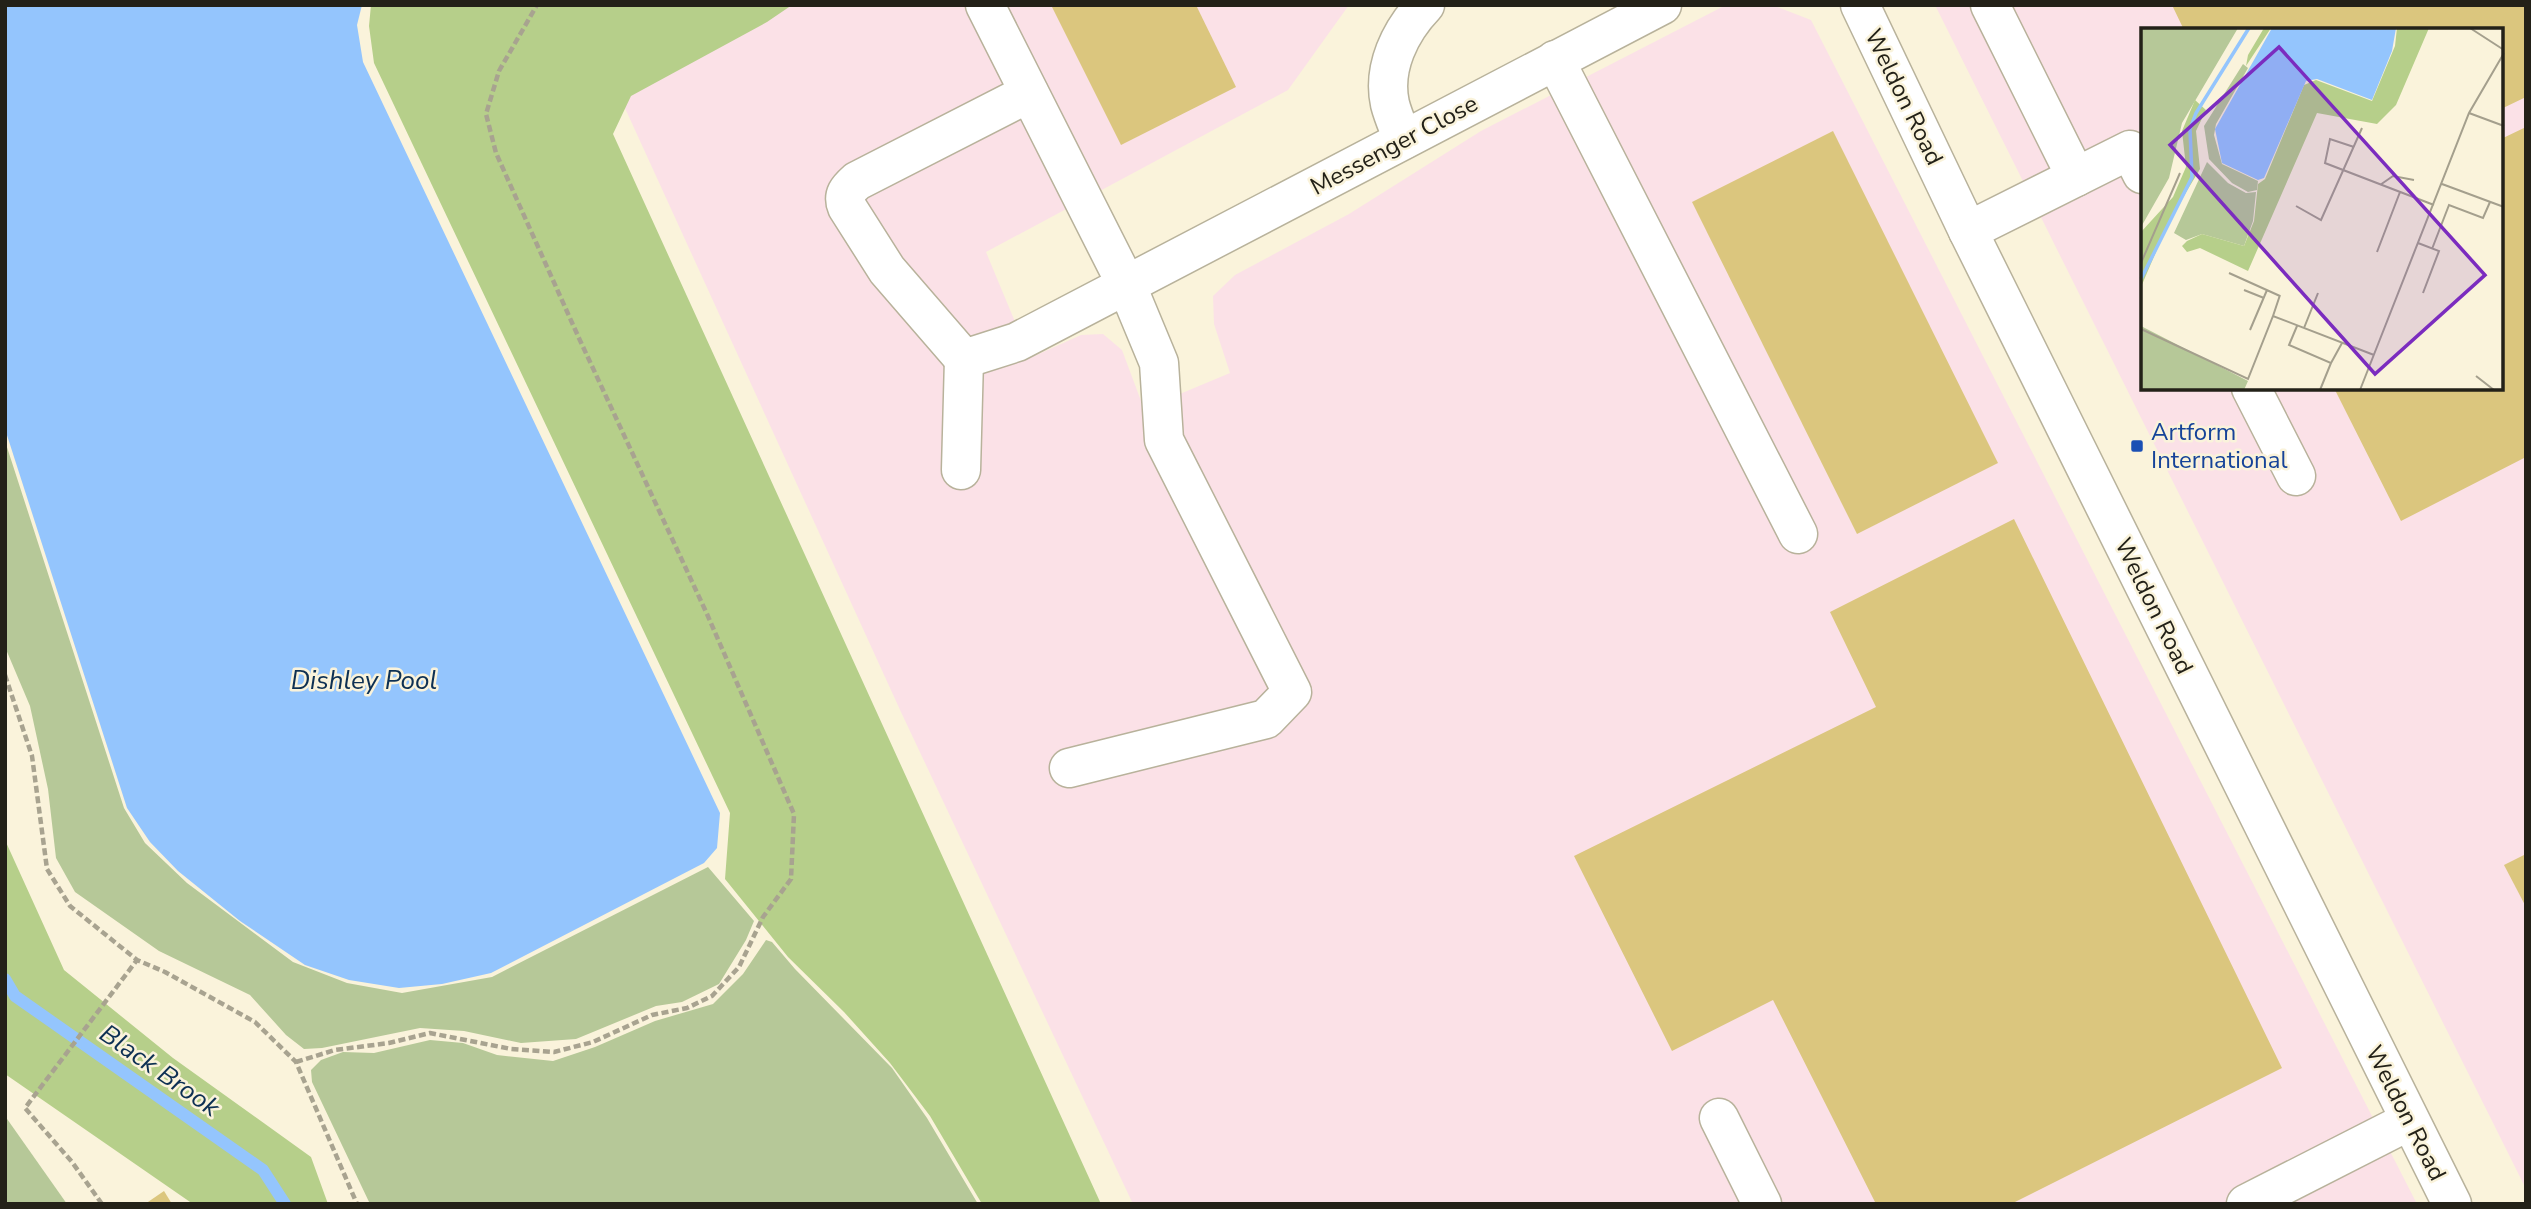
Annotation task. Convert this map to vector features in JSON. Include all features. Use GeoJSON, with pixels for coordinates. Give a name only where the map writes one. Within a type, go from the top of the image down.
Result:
{"type":"FeatureCollection","features":[{"type":"Feature","properties":{"kind":"street"},"geometry":{"type":"LineString","coordinates":[[985,5],[1127,286],[1159,363],[1164,440],[1292,692],[1266,719],[1069,768]]}},
{"type":"Feature","properties":{"kind":"street"},"geometry":{"type":"LineString","coordinates":[[1403,140],[1390,104],[1388,73],[1397,45],[1426,5]]}},
{"type":"Feature","properties":{"kind":"street","name":"Messenger Close"},"geometry":{"type":"LineString","coordinates":[[964,359],[1017,342],[1053,324],[1662,5]]}},
{"type":"Feature","properties":{"kind":"street","name":"Weldon Road"},"geometry":{"type":"LineString","coordinates":[[1860,5],[1968,231],[2452,1204]]}},
{"type":"Feature","properties":{"kind":"street"},"geometry":{"type":"LineString","coordinates":[[1990,5],[2076,177]]}},
{"type":"Feature","properties":{"kind":"street"},"geometry":{"type":"LineString","coordinates":[[1555,60],[1798,534]]}},
{"type":"Feature","properties":{"kind":"street"},"geometry":{"type":"LineString","coordinates":[[961,470],[964,359],[887,270],[844,200],[847,191],[857,181],[1029,93]]}},
{"type":"Feature","properties":{"kind":"street"},"geometry":{"type":"LineString","coordinates":[[1968,231],[2130,150],[2141,170]]}},
{"type":"Feature","properties":{"kind":"street"},"geometry":{"type":"LineString","coordinates":[[2252,390],[2296,477]]}},
{"type":"Feature","properties":{"kind":"street"},"geometry":{"type":"LineString","coordinates":[[1719,1118],[1762,1204]]}},
{"type":"Feature","properties":{"kind":"street"},"geometry":{"type":"LineString","coordinates":[[2246,1204],[2409,1121]]}},
{"type":"Feature","properties":{"kind":"path"},"geometry":{"type":"LineString","coordinates":[[296,1062],[335,1050],[389,1044],[430,1033],[511,1049],[554,1052],[593,1042],[652,1015],[687,1008],[712,996],[739,967],[763,917],[791,879],[794,814],[707,614],[496,153],[486,114],[499,71],[537,5]]}},
{"type":"Feature","properties":{"kind":"path"},"geometry":{"type":"LineString","coordinates":[[5,675],[32,756],[47,869],[70,906],[137,960],[165,972],[255,1022],[296,1062],[356,1204]]}},
{"type":"Feature","properties":{"kind":"path"},"geometry":{"type":"LineString","coordinates":[[102,1204],[72,1162],[25,1108],[137,960]]}},
{"type":"Feature","properties":{"kind":"shaded area"},"geometry":{"type":"Polygon","coordinates":[[[786,5],[1349,5],[1288,90],[986,252],[1030,358],[1081,335],[1103,334],[1122,350],[1144,409],[1230,373],[1214,324],[1213,296],[1235,275],[1349,214],[1481,131],[1726,5],[1772,5],[1811,20],[2417,1204],[1133,1204],[901,712],[619,95],[786,5]]]}},
{"type":"Feature","properties":{"kind":"shaded area"},"geometry":{"type":"Polygon","coordinates":[[[1935,5],[2526,5],[2526,1189],[1935,5]]]}},
{"type":"Feature","properties":{"kind":"green space"},"geometry":{"type":"Polygon","coordinates":[[[371,5],[792,5],[767,22],[631,96],[613,134],[1101,1204],[982,1204],[930,1116],[890,1063],[844,1012],[788,957],[725,879],[730,813],[374,63],[369,26],[371,5]]]}},
{"type":"Feature","properties":{"kind":"green space"},"geometry":{"type":"Polygon","coordinates":[[[5,441],[124,808],[145,843],[187,883],[293,962],[347,983],[402,993],[492,977],[708,867],[754,921],[746,940],[719,984],[682,1002],[656,1006],[576,1039],[521,1043],[464,1031],[420,1028],[322,1048],[304,1049],[286,1035],[250,995],[159,951],[75,892],[56,858],[48,789],[30,706],[5,647],[5,441]]]}},
{"type":"Feature","properties":{"kind":"green space"},"geometry":{"type":"Polygon","coordinates":[[[5,840],[64,970],[173,1058],[311,1157],[328,1204],[193,1204],[5,1074],[5,840]]]}},
{"type":"Feature","properties":{"kind":"green space"},"geometry":{"type":"Polygon","coordinates":[[[766,940],[772,942],[892,1068],[927,1118],[978,1204],[370,1204],[312,1082],[311,1070],[321,1060],[343,1052],[374,1053],[430,1040],[463,1043],[497,1055],[553,1061],[595,1047],[655,1021],[713,1004],[743,974],[766,940]]]}},
{"type":"Feature","properties":{"kind":"green space"},"geometry":{"type":"Polygon","coordinates":[[[5,1116],[67,1204],[5,1204],[5,1116]]]}},
{"type":"Feature","properties":{"kind":"water","name":"Dishley Pool"},"geometry":{"type":"Polygon","coordinates":[[[5,5],[362,5],[357,25],[363,62],[720,813],[717,848],[704,863],[491,973],[442,984],[399,988],[349,980],[305,965],[240,921],[178,871],[150,842],[127,808],[5,429],[5,5]]]}},
{"type":"Feature","properties":{"kind":"building"},"geometry":{"type":"Polygon","coordinates":[[[1051,5],[1196,5],[1236,87],[1121,145],[1051,5]]]}},
{"type":"Feature","properties":{"kind":"building"},"geometry":{"type":"Polygon","coordinates":[[[2172,5],[2526,5],[2526,97],[2503,108],[2503,28],[2183,28],[2172,5]]]}},
{"type":"Feature","properties":{"kind":"building"},"geometry":{"type":"Polygon","coordinates":[[[2526,127],[2526,457],[2401,521],[2335,390],[2503,390],[2503,138],[2526,127]]]}},
{"type":"Feature","properties":{"kind":"building"},"geometry":{"type":"Polygon","coordinates":[[[1833,131],[1998,463],[1857,534],[1692,202],[1833,131]]]}},
{"type":"Feature","properties":{"kind":"building"},"geometry":{"type":"Polygon","coordinates":[[[2014,519],[2282,1068],[2011,1204],[1876,1204],[1773,1000],[1672,1051],[1574,856],[1876,707],[1830,612],[2014,519]]]}},
{"type":"Feature","properties":{"kind":"building"},"geometry":{"type":"Polygon","coordinates":[[[2526,854],[2526,907],[2504,865],[2526,854]]]}},
{"type":"Feature","properties":{"kind":"building"},"geometry":{"type":"Polygon","coordinates":[[[164,1191],[172,1204],[145,1204],[164,1191]]]}},
{"type":"Feature","properties":{"kind":"waterway","name":"Black Brook"},"geometry":{"type":"LineString","coordinates":[[5,979],[15,996],[263,1170],[285,1204]]}},
{"type":"Feature","properties":{"kind":"place","name":"Artform International"},"geometry":{"type":"Point","coordinates":[2137,446]}}]}
